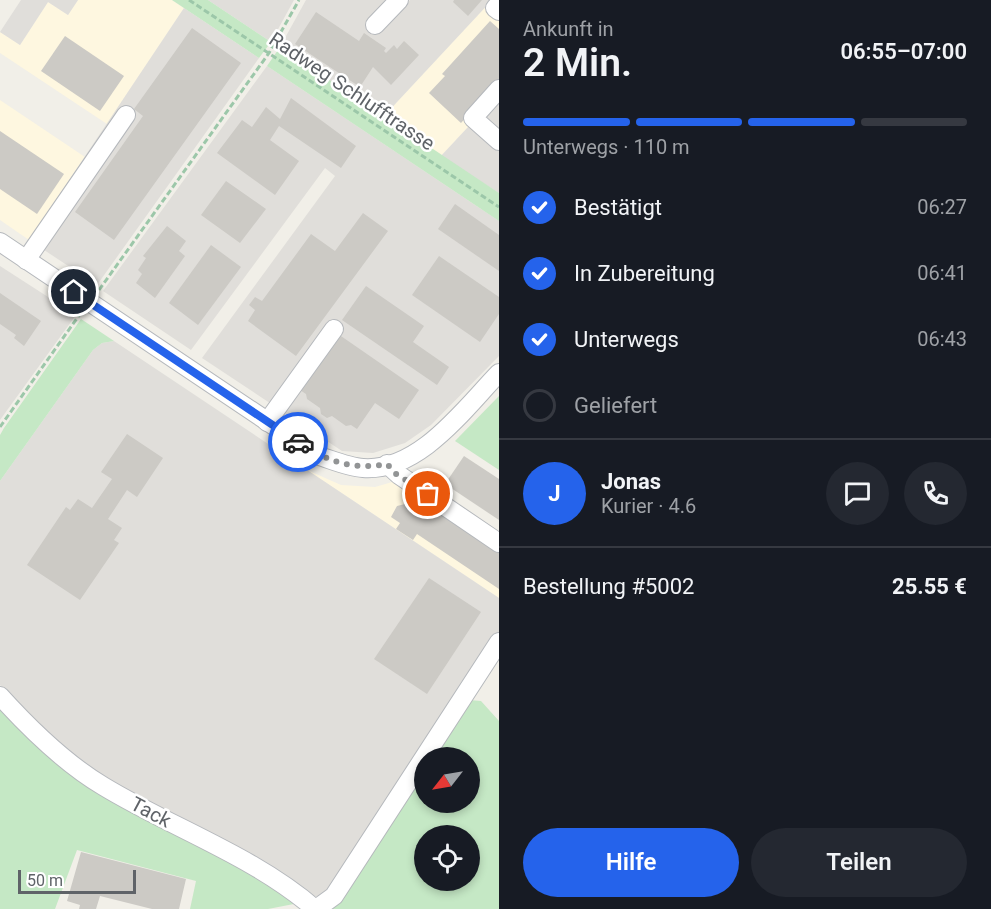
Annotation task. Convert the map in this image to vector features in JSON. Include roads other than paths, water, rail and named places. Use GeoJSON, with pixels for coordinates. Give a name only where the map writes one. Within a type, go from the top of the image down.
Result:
{"type":"FeatureCollection","features":[{"type":"Feature","properties":{"kind":"street"},"geometry":{"type":"LineString","coordinates":[[375,26],[399,0]]}},
{"type":"Feature","properties":{"kind":"street"},"geometry":{"type":"LineString","coordinates":[[499,4],[495,8],[499,11]]}},
{"type":"Feature","properties":{"kind":"street"},"geometry":{"type":"LineString","coordinates":[[499,89],[473,118],[499,141]]}},
{"type":"Feature","properties":{"kind":"street"},"geometry":{"type":"LineString","coordinates":[[26,260],[126,116]]}},
{"type":"Feature","properties":{"kind":"street"},"geometry":{"type":"LineString","coordinates":[[0,242],[319,456],[364,468],[387,464],[418,451],[499,373]]}},
{"type":"Feature","properties":{"kind":"street"},"geometry":{"type":"LineString","coordinates":[[267,422],[334,329]]}},
{"type":"Feature","properties":{"kind":"street"},"geometry":{"type":"LineString","coordinates":[[387,464],[401,477],[499,543]]}},
{"type":"Feature","properties":{"kind":"street","name":"Tack"},"geometry":{"type":"LineString","coordinates":[[0,696],[28,727],[101,785],[246,862],[316,909],[334,896],[499,642]]}}]}
